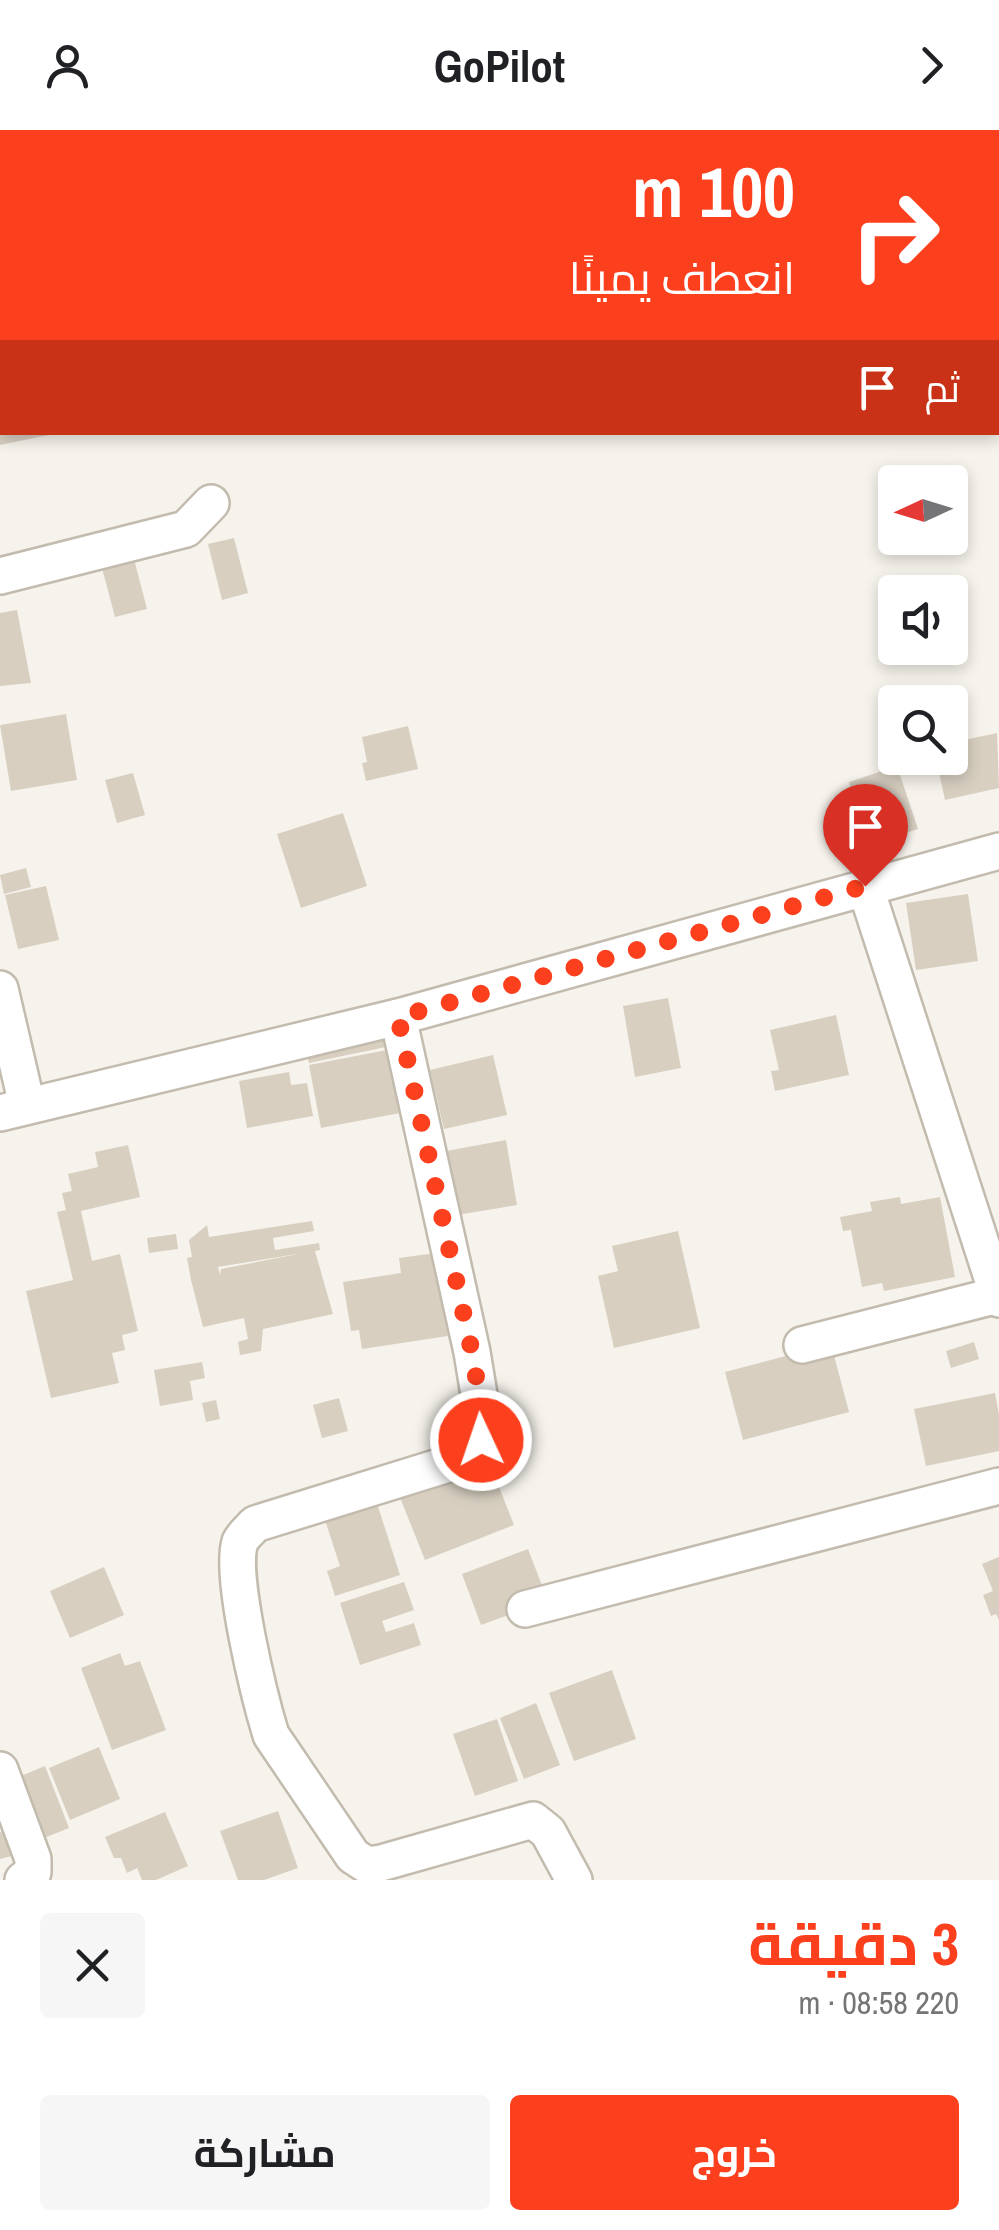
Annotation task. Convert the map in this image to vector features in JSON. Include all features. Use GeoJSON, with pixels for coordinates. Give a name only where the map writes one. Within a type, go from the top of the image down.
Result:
{"type":"FeatureCollection","features":[{"type":"Feature","properties":{"kind":"street"},"geometry":{"type":"LineString","coordinates":[[0,576],[186,529],[211,503]]}},
{"type":"Feature","properties":{"kind":"street"},"geometry":{"type":"LineString","coordinates":[[0,988],[14,1109],[398,1017],[999,851]]}},
{"type":"Feature","properties":{"kind":"street"},"geometry":{"type":"LineString","coordinates":[[802,1345],[998,1297],[865,886]]}},
{"type":"Feature","properties":{"kind":"street"},"geometry":{"type":"LineString","coordinates":[[398,1017],[472,1352],[484,1425],[481,1440],[472,1457],[255,1524],[241,1539],[238,1561],[242,1598],[260,1694],[272,1736],[353,1856],[361,1862],[381,1862],[533,1820],[548,1832],[574,1880]]}},
{"type":"Feature","properties":{"kind":"street"},"geometry":{"type":"LineString","coordinates":[[525,1609],[999,1486]]}},
{"type":"Feature","properties":{"kind":"street"},"geometry":{"type":"LineString","coordinates":[[0,1770],[33,1859],[33,1872],[24,1880]]}},
{"type":"Feature","properties":{"kind":"building"},"geometry":{"type":"Polygon","coordinates":[[[0,435],[49,435],[0,445],[0,435]]]}},
{"type":"Feature","properties":{"kind":"building"},"geometry":{"type":"Polygon","coordinates":[[[234,538],[248,593],[222,600],[208,544],[234,538]]]}},
{"type":"Feature","properties":{"kind":"building"},"geometry":{"type":"Polygon","coordinates":[[[134,559],[147,609],[115,617],[102,568],[134,559]]]}},
{"type":"Feature","properties":{"kind":"building"},"geometry":{"type":"Polygon","coordinates":[[[17,610],[31,683],[0,686],[0,613],[17,610]]]}},
{"type":"Feature","properties":{"kind":"building"},"geometry":{"type":"Polygon","coordinates":[[[66,714],[77,780],[11,791],[0,725],[66,714]]]}},
{"type":"Feature","properties":{"kind":"building"},"geometry":{"type":"Polygon","coordinates":[[[408,726],[418,769],[366,781],[362,737],[408,726]]]}},
{"type":"Feature","properties":{"kind":"building"},"geometry":{"type":"Polygon","coordinates":[[[997,733],[999,788],[945,800],[940,775],[968,775],[968,739],[997,733]]]}},
{"type":"Feature","properties":{"kind":"building"},"geometry":{"type":"Polygon","coordinates":[[[878,772],[900,775],[918,829],[869,845],[849,782],[878,772]]]}},
{"type":"Feature","properties":{"kind":"building"},"geometry":{"type":"Polygon","coordinates":[[[133,773],[145,815],[117,823],[105,780],[133,773]]]}},
{"type":"Feature","properties":{"kind":"building"},"geometry":{"type":"Polygon","coordinates":[[[343,813],[367,886],[301,908],[277,834],[343,813]]]}},
{"type":"Feature","properties":{"kind":"building"},"geometry":{"type":"Polygon","coordinates":[[[26,868],[31,887],[4,894],[0,875],[26,868]]]}},
{"type":"Feature","properties":{"kind":"building"},"geometry":{"type":"Polygon","coordinates":[[[46,886],[59,940],[18,949],[5,895],[46,886]]]}},
{"type":"Feature","properties":{"kind":"building"},"geometry":{"type":"Polygon","coordinates":[[[968,894],[978,961],[916,970],[906,903],[968,894]]]}},
{"type":"Feature","properties":{"kind":"building"},"geometry":{"type":"Polygon","coordinates":[[[668,998],[681,1068],[635,1077],[623,1006],[668,998]]]}},
{"type":"Feature","properties":{"kind":"building"},"geometry":{"type":"Polygon","coordinates":[[[836,1015],[849,1075],[775,1091],[771,1071],[779,1070],[770,1030],[836,1015]]]}},
{"type":"Feature","properties":{"kind":"building"},"geometry":{"type":"Polygon","coordinates":[[[382,1025],[386,1047],[309,1063],[304,1042],[382,1025]]]}},
{"type":"Feature","properties":{"kind":"building"},"geometry":{"type":"Polygon","coordinates":[[[387,1050],[400,1113],[321,1128],[309,1065],[387,1050]]]}},
{"type":"Feature","properties":{"kind":"building"},"geometry":{"type":"Polygon","coordinates":[[[493,1055],[507,1115],[444,1129],[430,1070],[493,1055]]]}},
{"type":"Feature","properties":{"kind":"building"},"geometry":{"type":"Polygon","coordinates":[[[289,1072],[291,1085],[307,1083],[313,1116],[247,1128],[239,1081],[289,1072]]]}},
{"type":"Feature","properties":{"kind":"building"},"geometry":{"type":"Polygon","coordinates":[[[506,1140],[517,1205],[457,1215],[446,1151],[506,1140]]]}},
{"type":"Feature","properties":{"kind":"building"},"geometry":{"type":"Polygon","coordinates":[[[128,1145],[140,1197],[81,1211],[92,1261],[120,1254],[138,1331],[122,1335],[125,1350],[112,1353],[119,1383],[51,1398],[26,1291],[73,1280],[57,1212],[66,1210],[62,1193],[72,1191],[68,1174],[98,1167],[95,1152],[128,1145]]]}},
{"type":"Feature","properties":{"kind":"building"},"geometry":{"type":"Polygon","coordinates":[[[900,1197],[901,1204],[940,1197],[955,1277],[884,1291],[882,1283],[862,1287],[851,1230],[843,1231],[840,1217],[872,1211],[870,1202],[900,1197]]]}},
{"type":"Feature","properties":{"kind":"building"},"geometry":{"type":"Polygon","coordinates":[[[312,1221],[314,1231],[273,1238],[275,1250],[319,1243],[320,1250],[315,1251],[333,1314],[263,1329],[261,1351],[240,1355],[238,1342],[248,1339],[244,1318],[203,1327],[187,1258],[192,1257],[189,1240],[207,1225],[209,1237],[312,1221]],[[303,1253],[218,1267],[220,1275],[221,1269],[303,1253]]]}},
{"type":"Feature","properties":{"kind":"building"},"geometry":{"type":"Polygon","coordinates":[[[678,1231],[700,1328],[614,1348],[598,1276],[618,1271],[612,1246],[678,1231]]]}},
{"type":"Feature","properties":{"kind":"building"},"geometry":{"type":"Polygon","coordinates":[[[176,1234],[178,1249],[149,1253],[147,1238],[176,1234]]]}},
{"type":"Feature","properties":{"kind":"building"},"geometry":{"type":"Polygon","coordinates":[[[436,1253],[448,1336],[362,1349],[359,1330],[351,1331],[343,1282],[401,1273],[399,1258],[436,1253]]]}},
{"type":"Feature","properties":{"kind":"building"},"geometry":{"type":"Polygon","coordinates":[[[974,1342],[979,1359],[951,1368],[946,1351],[974,1342]]]}},
{"type":"Feature","properties":{"kind":"building"},"geometry":{"type":"Polygon","coordinates":[[[831,1344],[849,1412],[743,1440],[725,1372],[831,1344]]]}},
{"type":"Feature","properties":{"kind":"building"},"geometry":{"type":"Polygon","coordinates":[[[202,1362],[205,1378],[190,1381],[193,1400],[160,1406],[154,1370],[202,1362]]]}},
{"type":"Feature","properties":{"kind":"building"},"geometry":{"type":"Polygon","coordinates":[[[995,1393],[999,1451],[926,1466],[914,1409],[995,1393]]]}},
{"type":"Feature","properties":{"kind":"building"},"geometry":{"type":"Polygon","coordinates":[[[339,1398],[348,1431],[322,1438],[313,1405],[339,1398]]]}},
{"type":"Feature","properties":{"kind":"building"},"geometry":{"type":"Polygon","coordinates":[[[216,1400],[220,1419],[206,1422],[202,1403],[216,1400]]]}},
{"type":"Feature","properties":{"kind":"building"},"geometry":{"type":"Polygon","coordinates":[[[486,1454],[514,1525],[425,1560],[397,1490],[486,1454]]]}},
{"type":"Feature","properties":{"kind":"building"},"geometry":{"type":"Polygon","coordinates":[[[375,1497],[400,1575],[335,1596],[327,1571],[340,1566],[323,1514],[375,1497]]]}},
{"type":"Feature","properties":{"kind":"building"},"geometry":{"type":"Polygon","coordinates":[[[528,1549],[548,1601],[481,1625],[462,1574],[528,1549]]]}},
{"type":"Feature","properties":{"kind":"building"},"geometry":{"type":"Polygon","coordinates":[[[999,1557],[999,1620],[996,1614],[991,1616],[983,1595],[993,1591],[982,1564],[999,1557]]]}},
{"type":"Feature","properties":{"kind":"building"},"geometry":{"type":"Polygon","coordinates":[[[104,1567],[124,1615],[70,1638],[50,1591],[104,1567]]]}},
{"type":"Feature","properties":{"kind":"building"},"geometry":{"type":"Polygon","coordinates":[[[404,1582],[414,1610],[382,1621],[386,1632],[414,1623],[421,1645],[360,1665],[340,1603],[404,1582]]]}},
{"type":"Feature","properties":{"kind":"building"},"geometry":{"type":"Polygon","coordinates":[[[120,1653],[125,1666],[140,1661],[166,1730],[112,1750],[81,1668],[120,1653]]]}},
{"type":"Feature","properties":{"kind":"building"},"geometry":{"type":"Polygon","coordinates":[[[612,1670],[636,1739],[574,1761],[549,1693],[612,1670]]]}},
{"type":"Feature","properties":{"kind":"building"},"geometry":{"type":"Polygon","coordinates":[[[536,1703],[560,1765],[524,1779],[500,1718],[536,1703]]]}},
{"type":"Feature","properties":{"kind":"building"},"geometry":{"type":"Polygon","coordinates":[[[497,1719],[518,1781],[475,1796],[453,1734],[497,1719]]]}},
{"type":"Feature","properties":{"kind":"building"},"geometry":{"type":"Polygon","coordinates":[[[99,1747],[120,1799],[70,1820],[49,1768],[99,1747]]]}},
{"type":"Feature","properties":{"kind":"building"},"geometry":{"type":"Polygon","coordinates":[[[45,1766],[69,1828],[44,1838],[11,1780],[45,1766]]]}},
{"type":"Feature","properties":{"kind":"building"},"geometry":{"type":"Polygon","coordinates":[[[278,1811],[298,1868],[264,1880],[238,1880],[220,1831],[278,1811]]]}},
{"type":"Feature","properties":{"kind":"building"},"geometry":{"type":"Polygon","coordinates":[[[165,1812],[188,1866],[156,1880],[142,1880],[137,1868],[127,1873],[121,1858],[114,1858],[105,1837],[165,1812]]]}},
{"type":"Feature","properties":{"kind":"building"},"geometry":{"type":"Polygon","coordinates":[[[10,1829],[16,1855],[0,1859],[0,1832],[10,1829]]]}},
{"type":"Feature","properties":{"kind":"route"},"geometry":{"type":"LineString","coordinates":[[481,1440],[484,1425],[472,1352],[398,1017],[865,886]]}}]}
